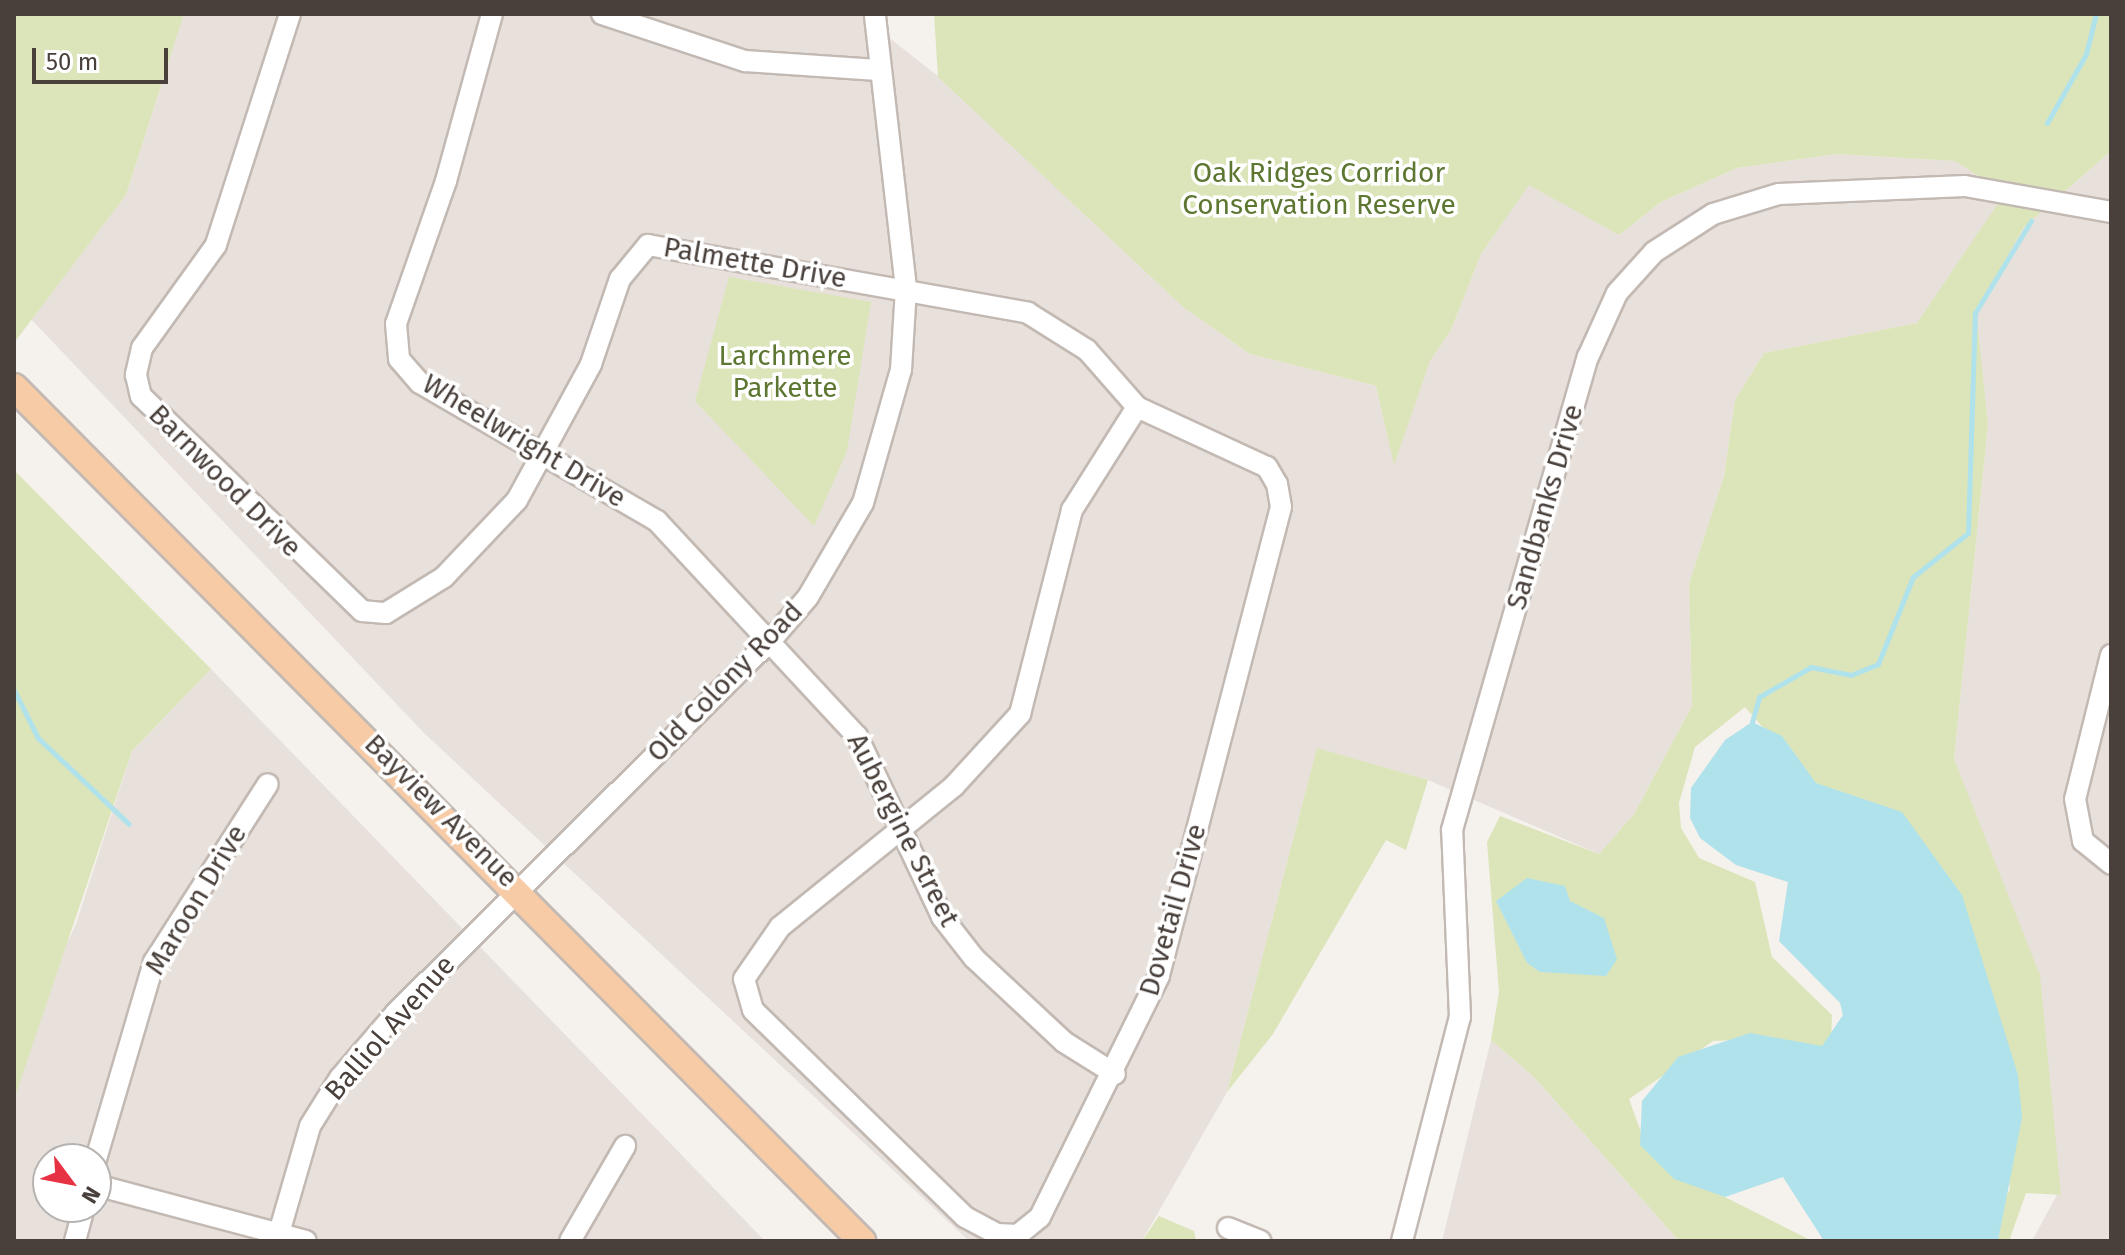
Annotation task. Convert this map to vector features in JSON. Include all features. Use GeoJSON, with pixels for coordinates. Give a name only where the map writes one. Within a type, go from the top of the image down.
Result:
{"type":"FeatureCollection","features":[{"type":"Feature","properties":{"kind":"main road","name":"Bayview Avenue"},"geometry":{"type":"LineString","coordinates":[[14,387],[518,888],[862,1241]]}},
{"type":"Feature","properties":{"kind":"street","name":"Barnwood Drive"},"geometry":{"type":"LineString","coordinates":[[290,14],[216,245],[142,348],[141,396],[362,611],[386,613],[473,552],[517,500],[543,452]]}},
{"type":"Feature","properties":{"kind":"street","name":"Wheelwright Drive"},"geometry":{"type":"LineString","coordinates":[[492,14],[392,342],[420,383],[657,521],[772,639]]}},
{"type":"Feature","properties":{"kind":"street"},"geometry":{"type":"LineString","coordinates":[[602,14],[745,61],[878,70]]}},
{"type":"Feature","properties":{"kind":"street","name":"Old Colony Road"},"geometry":{"type":"LineString","coordinates":[[518,888],[772,639],[808,597],[863,503],[901,370],[906,288],[878,70],[875,14]]}},
{"type":"Feature","properties":{"kind":"street","name":"Sandbanks Drive"},"geometry":{"type":"LineString","coordinates":[[1402,1241],[1460,1017],[1452,830],[1588,357],[1617,293],[1654,252],[1713,214],[1779,194],[1965,186],[2111,212]]}},
{"type":"Feature","properties":{"kind":"street","name":"Palmette Drive"},"geometry":{"type":"LineString","coordinates":[[543,452],[597,350],[620,279],[648,245],[906,288]]}},
{"type":"Feature","properties":{"kind":"street","name":"Dovetail Drive"},"geometry":{"type":"LineString","coordinates":[[900,827],[780,927],[744,979],[753,1010],[965,1217],[997,1234],[1018,1235],[1040,1217],[1115,1074],[1159,976],[1281,507],[1267,467],[1137,407],[1087,350],[1028,313],[906,288]]}},
{"type":"Feature","properties":{"kind":"street"},"geometry":{"type":"LineString","coordinates":[[900,827],[954,786],[1020,714],[1072,510],[1137,407]]}},
{"type":"Feature","properties":{"kind":"street","name":"Aubergine Street"},"geometry":{"type":"LineString","coordinates":[[772,639],[857,736],[942,917],[974,958],[1064,1042],[1115,1074]]}},
{"type":"Feature","properties":{"kind":"street"},"geometry":{"type":"LineString","coordinates":[[2111,655],[2075,799],[2083,841],[2111,864]]}},
{"type":"Feature","properties":{"kind":"street","name":"Maroon Drive"},"geometry":{"type":"LineString","coordinates":[[101,1143],[154,962],[268,784]]}},
{"type":"Feature","properties":{"kind":"street","name":"Balliol Avenue"},"geometry":{"type":"LineString","coordinates":[[279,1233],[310,1126],[340,1078],[518,888]]}},
{"type":"Feature","properties":{"kind":"street"},"geometry":{"type":"LineString","coordinates":[[570,1241],[625,1146]]}},
{"type":"Feature","properties":{"kind":"street"},"geometry":{"type":"LineString","coordinates":[[112,1189],[306,1241]]}},
{"type":"Feature","properties":{"kind":"street"},"geometry":{"type":"LineString","coordinates":[[1228,1228],[1260,1241]]}},
{"type":"Feature","properties":{"kind":"shaded area"},"geometry":{"type":"Polygon","coordinates":[[[184,14],[859,14],[939,77],[1183,307],[1250,354],[1376,386],[1394,463],[1430,361],[1451,330],[1481,254],[1529,184],[1619,235],[1661,202],[1737,168],[1837,154],[1955,161],[2006,193],[1917,323],[1764,353],[1735,400],[1724,476],[1689,584],[1692,706],[1634,814],[1599,854],[1428,780],[1317,749],[1227,1092],[1142,1241],[969,1241],[424,733],[31,319],[126,195],[184,14]]]}},
{"type":"Feature","properties":{"kind":"shaded area"},"geometry":{"type":"Polygon","coordinates":[[[2111,151],[2111,1241],[2032,1241],[2060,1189],[1954,759],[1988,424],[1975,311],[2024,227],[2111,151]]]}},
{"type":"Feature","properties":{"kind":"shaded area"},"geometry":{"type":"Polygon","coordinates":[[[211,669],[764,1240],[14,1241],[14,1100],[51,977],[76,924],[132,751],[211,669]]]}},
{"type":"Feature","properties":{"kind":"shaded area"},"geometry":{"type":"Polygon","coordinates":[[[1491,1040],[1534,1077],[1679,1241],[1442,1241],[1491,1040]]]}},
{"type":"Feature","properties":{"kind":"green space"},"geometry":{"type":"Polygon","coordinates":[[[14,14],[184,14],[126,195],[14,343],[14,14]]]}},
{"type":"Feature","properties":{"kind":"green space","name":"Oak Ridges Corridor Conservation Reserve"},"geometry":{"type":"Polygon","coordinates":[[[934,14],[2111,14],[2111,151],[2024,227],[1976,311],[1988,424],[1954,759],[2040,975],[2061,1195],[2026,1193],[2009,1241],[1981,1241],[2010,1189],[1994,1034],[1963,902],[1908,826],[1826,799],[1745,707],[1695,747],[1679,803],[1681,828],[1699,858],[1755,882],[1772,957],[1832,1015],[1831,1041],[1806,1054],[1773,1038],[1713,1041],[1629,1099],[1642,1135],[1701,1185],[1812,1241],[1679,1241],[1534,1077],[1491,1040],[1499,992],[1487,842],[1500,816],[1599,854],[1634,814],[1692,706],[1689,584],[1724,476],[1735,400],[1764,353],[1917,323],[2005,193],[1955,161],[1837,154],[1737,168],[1661,202],[1619,235],[1529,185],[1481,254],[1451,330],[1430,361],[1394,465],[1376,386],[1250,354],[1183,307],[938,77],[934,14]]]}},
{"type":"Feature","properties":{"kind":"green space","name":"Larchmere Parkette"},"geometry":{"type":"Polygon","coordinates":[[[729,277],[871,302],[847,451],[814,526],[695,401],[729,277]]]}},
{"type":"Feature","properties":{"kind":"green space"},"geometry":{"type":"Polygon","coordinates":[[[14,470],[211,669],[132,751],[14,1100],[14,470]]]}},
{"type":"Feature","properties":{"kind":"green space"},"geometry":{"type":"Polygon","coordinates":[[[1317,748],[1428,780],[1406,850],[1386,840],[1273,1034],[1227,1092],[1317,748]]]}},
{"type":"Feature","properties":{"kind":"green space"},"geometry":{"type":"Polygon","coordinates":[[[1159,1216],[1194,1231],[1196,1241],[1142,1241],[1159,1216]]]}},
{"type":"Feature","properties":{"kind":"water"},"geometry":{"type":"Polygon","coordinates":[[[1752,722],[1782,736],[1816,783],[1902,812],[1962,895],[2018,1075],[2022,1118],[1998,1241],[1824,1241],[1783,1177],[1725,1197],[1674,1179],[1640,1145],[1642,1101],[1678,1057],[1750,1033],[1822,1046],[1843,1015],[1840,1003],[1779,941],[1788,882],[1736,865],[1700,838],[1690,818],[1691,788],[1725,740],[1752,722]]]}},
{"type":"Feature","properties":{"kind":"water"},"geometry":{"type":"Polygon","coordinates":[[[1527,878],[1565,886],[1570,901],[1604,918],[1617,959],[1606,976],[1540,972],[1527,963],[1496,901],[1527,878]]]}},
{"type":"Feature","properties":{"kind":"waterway"},"geometry":{"type":"LineString","coordinates":[[2047,123],[2086,54],[2096,14]]}},
{"type":"Feature","properties":{"kind":"waterway"},"geometry":{"type":"LineString","coordinates":[[1752,722],[1759,697],[1811,667],[1851,675],[1878,664],[1913,577],[1968,533],[1975,313],[2031,221]]}},
{"type":"Feature","properties":{"kind":"waterway"},"geometry":{"type":"LineString","coordinates":[[14,690],[38,738],[129,824]]}}]}
